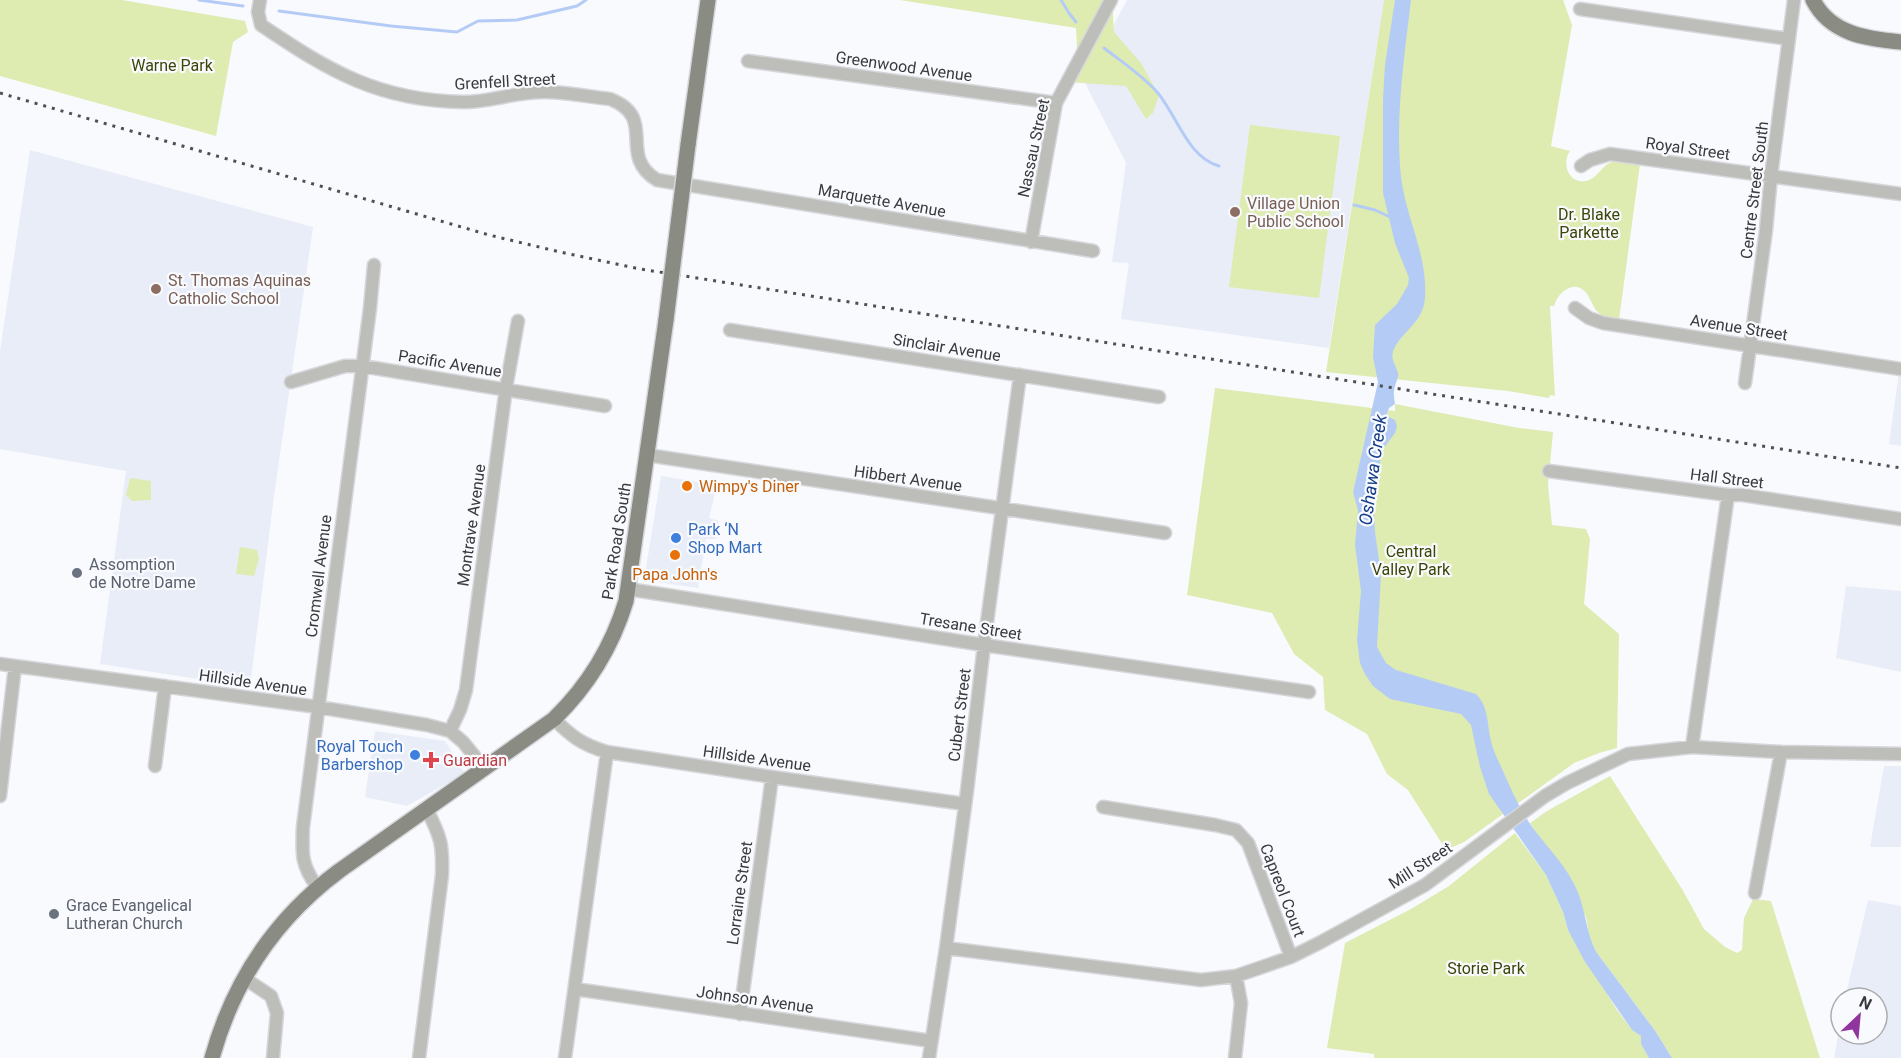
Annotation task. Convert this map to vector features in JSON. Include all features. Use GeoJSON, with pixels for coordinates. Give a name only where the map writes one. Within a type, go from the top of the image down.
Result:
{"type":"FeatureCollection","features":[{"type":"Feature","properties":{"kind":"main road","name":"Park Road South"},"geometry":{"type":"LineString","coordinates":[[212,1058],[228,1011],[244,978],[287,917],[317,887],[554,719],[580,692],[604,656],[620,621],[628,589],[708,0]]}},
{"type":"Feature","properties":{"kind":"main road"},"geometry":{"type":"LineString","coordinates":[[1813,0],[1822,15],[1844,31],[1901,42]]}},
{"type":"Feature","properties":{"kind":"street","name":"Grenfell Street"},"geometry":{"type":"LineString","coordinates":[[260,0],[258,12],[261,25],[326,67],[395,95],[465,102],[545,92],[610,99],[617,102],[629,111],[637,125],[636,148],[641,166],[648,175],[665,183]]}},
{"type":"Feature","properties":{"kind":"street","name":"Nassau Street"},"geometry":{"type":"LineString","coordinates":[[1031,242],[1056,104],[1111,0]]}},
{"type":"Feature","properties":{"kind":"street","name":"Centre Street South"},"geometry":{"type":"LineString","coordinates":[[1745,383],[1794,0]]}},
{"type":"Feature","properties":{"kind":"street"},"geometry":{"type":"LineString","coordinates":[[1580,9],[1790,39]]}},
{"type":"Feature","properties":{"kind":"street","name":"Greenwood Avenue"},"geometry":{"type":"LineString","coordinates":[[748,61],[1056,104]]}},
{"type":"Feature","properties":{"kind":"street","name":"Royal Street"},"geometry":{"type":"LineString","coordinates":[[1581,166],[1590,160],[1610,154],[1901,194]]}},
{"type":"Feature","properties":{"kind":"street","name":"Marquette Avenue"},"geometry":{"type":"LineString","coordinates":[[665,183],[727,191],[1093,251]]}},
{"type":"Feature","properties":{"kind":"street","name":"Cromwell Avenue"},"geometry":{"type":"LineString","coordinates":[[317,887],[307,873],[302,856],[303,827],[374,265]]}},
{"type":"Feature","properties":{"kind":"street","name":"Avenue Street"},"geometry":{"type":"LineString","coordinates":[[1575,308],[1589,318],[1603,323],[1901,369]]}},
{"type":"Feature","properties":{"kind":"street","name":"Montrave Avenue"},"geometry":{"type":"LineString","coordinates":[[450,731],[466,690],[506,388],[518,321]]}},
{"type":"Feature","properties":{"kind":"street","name":"Sinclair Avenue"},"geometry":{"type":"LineString","coordinates":[[730,330],[1159,397]]}},
{"type":"Feature","properties":{"kind":"street","name":"Pacific Avenue"},"geometry":{"type":"LineString","coordinates":[[291,382],[345,366],[362,366],[605,406]]}},
{"type":"Feature","properties":{"kind":"street","name":"Cubert Street"},"geometry":{"type":"LineString","coordinates":[[928,1058],[946,948],[1020,375]]}},
{"type":"Feature","properties":{"kind":"street","name":"Hibbert Avenue"},"geometry":{"type":"LineString","coordinates":[[647,455],[1165,533]]}},
{"type":"Feature","properties":{"kind":"street","name":"Hall Street"},"geometry":{"type":"LineString","coordinates":[[1549,471],[1728,495],[1743,495],[1901,519]]}},
{"type":"Feature","properties":{"kind":"street"},"geometry":{"type":"LineString","coordinates":[[1692,747],[1728,495]]}},
{"type":"Feature","properties":{"kind":"street","name":"Tresane Street"},"geometry":{"type":"LineString","coordinates":[[628,589],[984,645],[1309,692]]}},
{"type":"Feature","properties":{"kind":"street","name":"Hillside Avenue"},"geometry":{"type":"LineString","coordinates":[[0,664],[318,707],[450,731]]}},
{"type":"Feature","properties":{"kind":"street"},"geometry":{"type":"LineString","coordinates":[[0,796],[15,666]]}},
{"type":"Feature","properties":{"kind":"street"},"geometry":{"type":"LineString","coordinates":[[155,766],[165,686]]}},
{"type":"Feature","properties":{"kind":"street","name":"Hillside Avenue"},"geometry":{"type":"LineString","coordinates":[[554,719],[578,741],[607,752],[965,804]]}},
{"type":"Feature","properties":{"kind":"street"},"geometry":{"type":"LineString","coordinates":[[450,731],[463,742],[485,769]]}},
{"type":"Feature","properties":{"kind":"street","name":"Mill Street"},"geometry":{"type":"LineString","coordinates":[[946,948],[1201,980],[1236,976],[1291,957],[1425,885],[1545,796],[1628,754],[1692,747],[1781,752],[1901,754]]}},
{"type":"Feature","properties":{"kind":"street"},"geometry":{"type":"LineString","coordinates":[[565,1058],[607,752]]}},
{"type":"Feature","properties":{"kind":"street"},"geometry":{"type":"LineString","coordinates":[[1755,893],[1781,752]]}},
{"type":"Feature","properties":{"kind":"street","name":"Lorraine Street"},"geometry":{"type":"LineString","coordinates":[[740,1014],[772,777]]}},
{"type":"Feature","properties":{"kind":"street","name":"Capreol Court"},"geometry":{"type":"LineString","coordinates":[[1103,807],[1236,830],[1248,843],[1291,957]]}},
{"type":"Feature","properties":{"kind":"street"},"geometry":{"type":"LineString","coordinates":[[419,1058],[442,875],[443,849],[439,834],[427,810]]}},
{"type":"Feature","properties":{"kind":"street"},"geometry":{"type":"LineString","coordinates":[[1235,1058],[1241,1003],[1236,976]]}},
{"type":"Feature","properties":{"kind":"street"},"geometry":{"type":"LineString","coordinates":[[244,978],[271,996],[277,1013],[273,1058]]}},
{"type":"Feature","properties":{"kind":"street","name":"Johnson Avenue"},"geometry":{"type":"LineString","coordinates":[[575,989],[931,1041]]}},
{"type":"Feature","properties":{"kind":"shaded area","name":"Village Union Public School"},"geometry":{"type":"Polygon","coordinates":[[[1127,0],[1384,0],[1329,348],[1121,319],[1129,263],[1112,262],[1126,163],[1084,81],[1127,0]]]}},
{"type":"Feature","properties":{"kind":"shaded area","name":"St. Thomas Aquinas Catholic School"},"geometry":{"type":"Polygon","coordinates":[[[30,150],[313,227],[274,496],[250,687],[100,664],[126,471],[0,449],[0,351],[30,150]]]}},
{"type":"Feature","properties":{"kind":"shaded area"},"geometry":{"type":"Polygon","coordinates":[[[1901,364],[1901,446],[1889,444],[1901,364]]]}},
{"type":"Feature","properties":{"kind":"shaded area"},"geometry":{"type":"Polygon","coordinates":[[[661,476],[717,485],[709,518],[719,521],[716,539],[706,539],[698,588],[644,580],[661,476]]]}},
{"type":"Feature","properties":{"kind":"shaded area"},"geometry":{"type":"Polygon","coordinates":[[[1846,586],[1901,591],[1901,672],[1836,658],[1846,586]]]}},
{"type":"Feature","properties":{"kind":"shaded area"},"geometry":{"type":"Polygon","coordinates":[[[375,731],[445,741],[465,773],[407,806],[365,797],[375,731]]]}},
{"type":"Feature","properties":{"kind":"shaded area"},"geometry":{"type":"Polygon","coordinates":[[[1884,766],[1901,766],[1901,847],[1870,847],[1884,766]]]}},
{"type":"Feature","properties":{"kind":"shaded area"},"geometry":{"type":"Polygon","coordinates":[[[1868,900],[1901,906],[1901,1058],[1834,1058],[1836,1046],[1889,1046],[1889,986],[1848,986],[1868,900]]]}},
{"type":"Feature","properties":{"kind":"green space","name":"Warne Park"},"geometry":{"type":"Polygon","coordinates":[[[0,0],[122,0],[245,21],[248,32],[233,42],[216,136],[0,76],[0,0]]]}},
{"type":"Feature","properties":{"kind":"green space"},"geometry":{"type":"Polygon","coordinates":[[[900,0],[1112,0],[1114,32],[1141,63],[1159,95],[1153,113],[1146,119],[1126,86],[1068,82],[1078,67],[1076,28],[900,0]]]}},
{"type":"Feature","properties":{"kind":"green space","name":"Dr. Blake Parkette"},"geometry":{"type":"Polygon","coordinates":[[[1384,0],[1563,0],[1572,25],[1551,146],[1570,151],[1566,162],[1567,168],[1572,178],[1577,180],[1589,180],[1612,162],[1640,164],[1619,320],[1600,314],[1587,294],[1577,287],[1563,292],[1554,306],[1550,306],[1555,396],[1550,395],[1549,398],[1508,391],[1326,372],[1384,0]]]}},
{"type":"Feature","properties":{"kind":"green space"},"geometry":{"type":"Polygon","coordinates":[[[1250,125],[1340,136],[1319,298],[1229,287],[1250,125]]]}},
{"type":"Feature","properties":{"kind":"green space","name":"Central Valley Park"},"geometry":{"type":"Polygon","coordinates":[[[1215,388],[1395,411],[1395,404],[1519,428],[1553,432],[1548,485],[1552,525],[1586,529],[1590,539],[1584,604],[1619,634],[1617,748],[1574,763],[1464,842],[1446,850],[1408,790],[1387,774],[1367,734],[1325,710],[1323,677],[1294,654],[1272,613],[1187,595],[1215,388]]]}},
{"type":"Feature","properties":{"kind":"green space"},"geometry":{"type":"Polygon","coordinates":[[[130,478],[151,481],[151,500],[132,501],[126,495],[130,478]]]}},
{"type":"Feature","properties":{"kind":"green space"},"geometry":{"type":"Polygon","coordinates":[[[240,547],[257,550],[259,559],[254,576],[236,574],[240,547]]]}},
{"type":"Feature","properties":{"kind":"green space"},"geometry":{"type":"Polygon","coordinates":[[[1610,776],[1682,889],[1704,929],[1725,947],[1737,953],[1742,950],[1744,918],[1753,899],[1771,901],[1820,1058],[1672,1058],[1656,1032],[1597,953],[1590,940],[1586,917],[1530,823],[1610,776]]]}},
{"type":"Feature","properties":{"kind":"green space","name":"Storie Park"},"geometry":{"type":"Polygon","coordinates":[[[1515,833],[1546,875],[1563,912],[1568,930],[1617,1010],[1632,1030],[1641,1036],[1641,1044],[1649,1058],[1374,1058],[1374,1054],[1327,1048],[1345,943],[1411,909],[1449,886],[1515,833]]]}},
{"type":"Feature","properties":{"kind":"water","name":"Oshawa Creek"},"geometry":{"type":"Polygon","coordinates":[[[1395,0],[1411,0],[1401,88],[1399,155],[1404,192],[1423,267],[1425,298],[1421,313],[1399,341],[1393,354],[1398,376],[1394,390],[1395,404],[1389,408],[1387,413],[1395,420],[1397,426],[1381,456],[1374,511],[1381,574],[1377,647],[1386,663],[1396,670],[1476,694],[1480,699],[1485,710],[1493,749],[1510,787],[1531,825],[1561,863],[1574,884],[1597,953],[1656,1032],[1672,1058],[1649,1058],[1641,1044],[1641,1036],[1632,1030],[1585,962],[1568,930],[1563,912],[1546,875],[1489,794],[1480,767],[1471,725],[1461,714],[1390,699],[1373,686],[1360,663],[1357,640],[1361,591],[1355,545],[1358,510],[1353,492],[1378,382],[1373,357],[1375,325],[1397,304],[1408,285],[1409,278],[1395,243],[1383,193],[1385,65],[1395,0]]]}},
{"type":"Feature","properties":{"kind":"waterway"},"geometry":{"type":"LineString","coordinates":[[199,0],[243,6]]}},
{"type":"Feature","properties":{"kind":"waterway"},"geometry":{"type":"LineString","coordinates":[[279,11],[457,32],[478,21],[517,20],[577,6],[586,0]]}},
{"type":"Feature","properties":{"kind":"waterway"},"geometry":{"type":"LineString","coordinates":[[1061,0],[1076,22]]}},
{"type":"Feature","properties":{"kind":"waterway"},"geometry":{"type":"LineString","coordinates":[[1104,48],[1157,92],[1191,145],[1208,161],[1219,166]]}},
{"type":"Feature","properties":{"kind":"waterway"},"geometry":{"type":"LineString","coordinates":[[1354,205],[1375,210],[1392,218]]}},
{"type":"Feature","properties":{"kind":"railway"},"geometry":{"type":"LineString","coordinates":[[0,93],[489,235],[640,269],[1901,468]]}},
{"type":"Feature","properties":{"kind":"place","name":"Village Union Public School"},"geometry":{"type":"Point","coordinates":[1235,212]}},
{"type":"Feature","properties":{"kind":"place","name":"St. Thomas Aquinas Catholic School"},"geometry":{"type":"Point","coordinates":[156,289]}},
{"type":"Feature","properties":{"kind":"place","name":"Wimpy's Diner"},"geometry":{"type":"Point","coordinates":[687,486]}},
{"type":"Feature","properties":{"kind":"place","name":"Park ‘N Shop Mart"},"geometry":{"type":"Point","coordinates":[676,538]}},
{"type":"Feature","properties":{"kind":"place","name":"Papa John's"},"geometry":{"type":"Point","coordinates":[675,555]}},
{"type":"Feature","properties":{"kind":"place","name":"Assomption de Notre Dame"},"geometry":{"type":"Point","coordinates":[77,573]}},
{"type":"Feature","properties":{"kind":"place","name":"Royal Touch Barbershop"},"geometry":{"type":"Point","coordinates":[415,755]}},
{"type":"Feature","properties":{"kind":"place","name":"Guardian"},"geometry":{"type":"Point","coordinates":[431,760]}},
{"type":"Feature","properties":{"kind":"place","name":"Grace Evangelical Lutheran Church"},"geometry":{"type":"Point","coordinates":[54,914]}}]}
